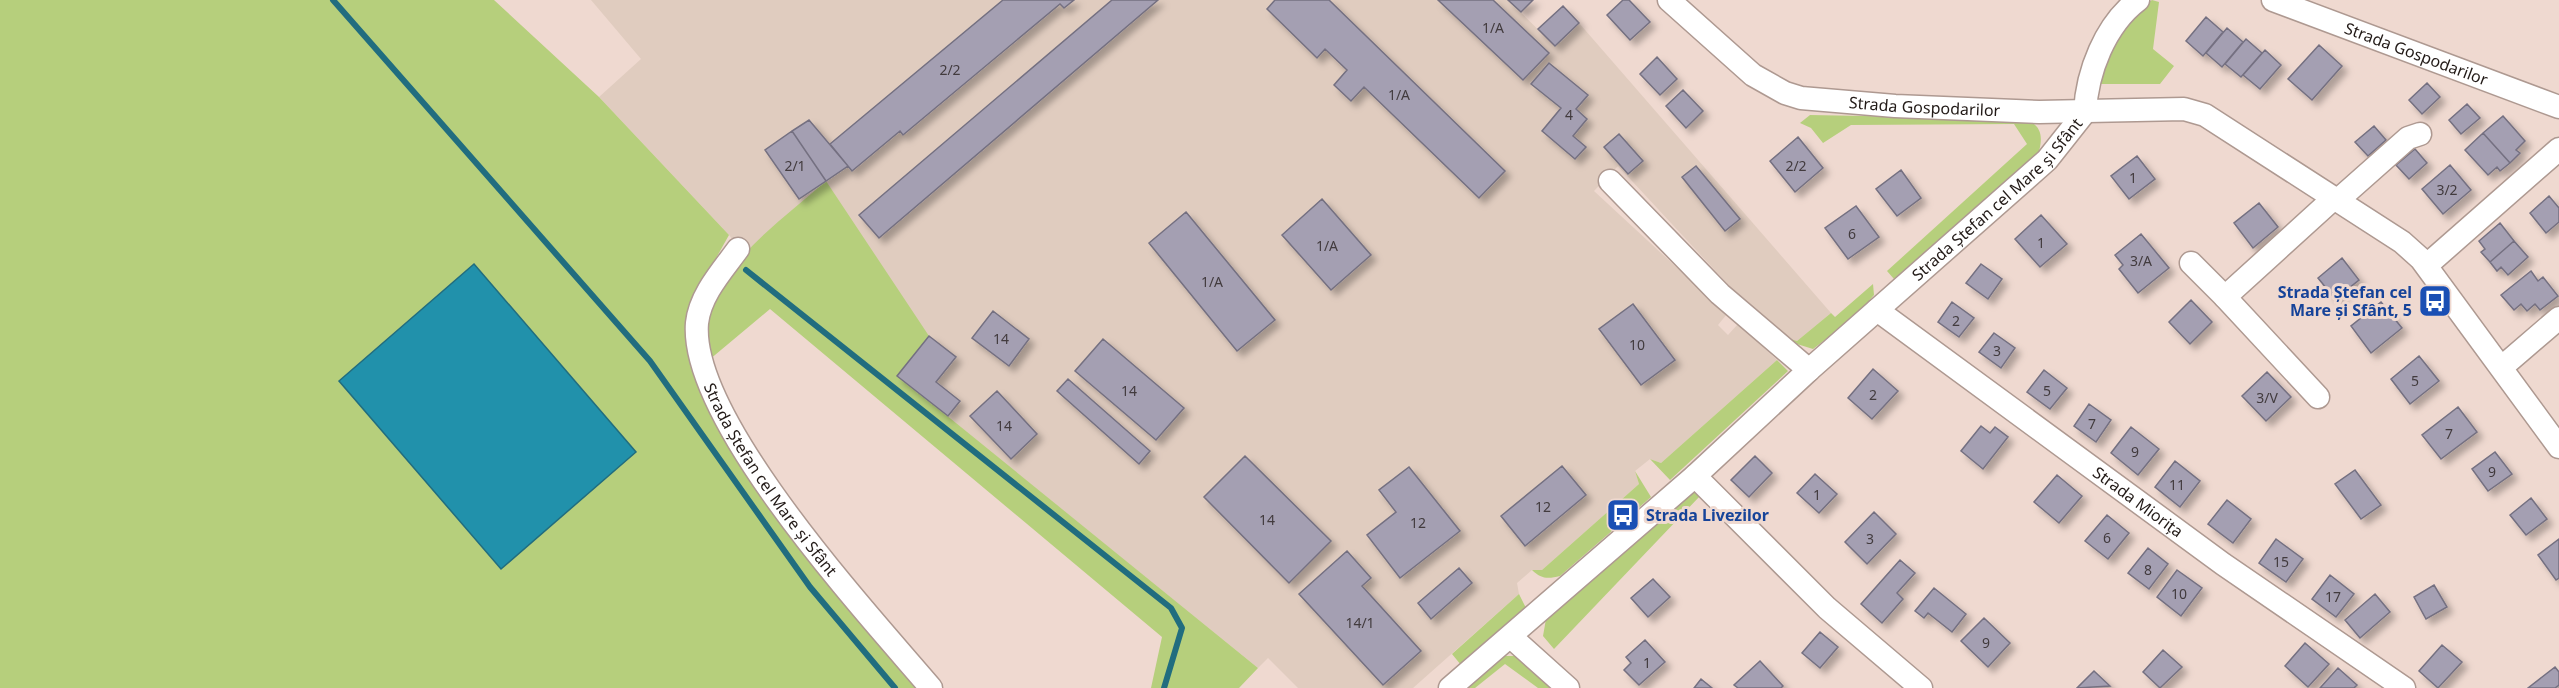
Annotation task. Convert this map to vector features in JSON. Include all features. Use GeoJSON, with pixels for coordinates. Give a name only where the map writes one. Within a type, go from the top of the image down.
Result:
{"type":"FeatureCollection","features":[{"type":"Feature","properties":{"kind":"street","name":"Strada Gospodarilor"},"geometry":{"type":"LineString","coordinates":[[1669,0],[1753,75],[1785,93],[1801,98],[1895,106],[2085,112]]}},
{"type":"Feature","properties":{"kind":"street"},"geometry":{"type":"LineString","coordinates":[[2085,112],[2086,88],[2097,57],[2113,29],[2138,0]]}},
{"type":"Feature","properties":{"kind":"street","name":"Strada Gospodarilor"},"geometry":{"type":"LineString","coordinates":[[2273,0],[2559,107]]}},
{"type":"Feature","properties":{"kind":"street","name":"Strada Ștefan cel Mare și Sfânt"},"geometry":{"type":"LineString","coordinates":[[1450,688],[1695,476],[1809,370],[2047,160],[2085,112],[2184,108],[2205,115],[2402,242],[2427,265],[2559,447]]}},
{"type":"Feature","properties":{"kind":"street"},"geometry":{"type":"LineString","coordinates":[[2225,297],[2408,138],[2420,134]]}},
{"type":"Feature","properties":{"kind":"street"},"geometry":{"type":"LineString","coordinates":[[2427,265],[2559,149]]}},
{"type":"Feature","properties":{"kind":"street"},"geometry":{"type":"LineString","coordinates":[[1610,181],[1720,294],[1809,370]]}},
{"type":"Feature","properties":{"kind":"street","name":"Strada Ștefan cel Mare și Sfânt"},"geometry":{"type":"LineString","coordinates":[[738,249],[710,287],[697,322],[699,359],[717,405],[780,504],[831,571],[931,688]]}},
{"type":"Feature","properties":{"kind":"street"},"geometry":{"type":"LineString","coordinates":[[2192,263],[2318,397]]}},
{"type":"Feature","properties":{"kind":"street","name":"Strada Miorița"},"geometry":{"type":"LineString","coordinates":[[1877,310],[2214,557],[2404,688]]}},
{"type":"Feature","properties":{"kind":"street"},"geometry":{"type":"LineString","coordinates":[[2502,367],[2559,318]]}},
{"type":"Feature","properties":{"kind":"street"},"geometry":{"type":"LineString","coordinates":[[1695,476],[1827,608],[1921,688]]}},
{"type":"Feature","properties":{"kind":"street"},"geometry":{"type":"LineString","coordinates":[[1511,636],[1565,687]]}},
{"type":"Feature","properties":{"kind":"shaded area"},"geometry":{"type":"Polygon","coordinates":[[[591,0],[1508,0],[1555,46],[1579,23],[1831,313],[1797,341],[1784,337],[1762,321],[1618,166],[1594,191],[1727,314],[1718,325],[1728,335],[1738,324],[1777,360],[1661,463],[1650,459],[1635,471],[1639,484],[1542,570],[1532,570],[1517,583],[1519,594],[1413,688],[1298,688],[1268,658],[1258,668],[897,376],[826,181],[744,254],[729,235],[599,97],[641,59],[591,0]]]}},
{"type":"Feature","properties":{"kind":"green space"},"geometry":{"type":"Polygon","coordinates":[[[0,0],[494,0],[599,97],[729,235],[704,281],[692,312],[688,346],[693,375],[709,406],[921,688],[0,688],[0,0]]]}},
{"type":"Feature","properties":{"kind":"green space"},"geometry":{"type":"Polygon","coordinates":[[[2152,0],[2159,2],[2153,49],[2174,66],[2160,84],[2098,84],[2111,48],[2125,26],[2142,7],[2152,0]]]}},
{"type":"Feature","properties":{"kind":"green space"},"geometry":{"type":"Polygon","coordinates":[[[1810,115],[2025,119],[2038,129],[2041,143],[2038,155],[1894,279],[1887,271],[2027,144],[2014,124],[1851,125],[1823,143],[1811,128],[1800,123],[1810,115]]]}},
{"type":"Feature","properties":{"kind":"green space"},"geometry":{"type":"Polygon","coordinates":[[[826,181],[929,336],[898,376],[1258,668],[1239,688],[1151,688],[1162,637],[770,309],[709,360],[706,323],[714,300],[725,280],[754,244],[826,181]]]}},
{"type":"Feature","properties":{"kind":"green space"},"geometry":{"type":"Polygon","coordinates":[[[1873,284],[1874,295],[1855,317],[1813,349],[1784,337],[1797,341],[1831,313],[1835,317],[1873,284]]]}},
{"type":"Feature","properties":{"kind":"green space"},"geometry":{"type":"Polygon","coordinates":[[[1777,360],[1788,371],[1670,480],[1650,459],[1661,463],[1777,360]]]}},
{"type":"Feature","properties":{"kind":"green space"},"geometry":{"type":"Polygon","coordinates":[[[1635,471],[1651,497],[1560,576],[1545,578],[1532,570],[1542,570],[1639,484],[1635,471]]]}},
{"type":"Feature","properties":{"kind":"green space"},"geometry":{"type":"Polygon","coordinates":[[[1691,486],[1700,496],[1554,649],[1543,636],[1546,619],[1691,486]]]}},
{"type":"Feature","properties":{"kind":"green space"},"geometry":{"type":"Polygon","coordinates":[[[1519,594],[1526,608],[1461,665],[1452,654],[1519,594]]]}},
{"type":"Feature","properties":{"kind":"green space"},"geometry":{"type":"Polygon","coordinates":[[[1504,656],[1518,656],[1553,688],[1538,688],[1505,664],[1475,688],[1466,688],[1504,656]]]}},
{"type":"Feature","properties":{"kind":"water"},"geometry":{"type":"Polygon","coordinates":[[[474,264],[636,452],[501,569],[339,381],[474,264]]]}},
{"type":"Feature","properties":{"kind":"building"},"geometry":{"type":"Polygon","coordinates":[[[1003,0],[1074,0],[1064,8],[1060,4],[903,135],[900,131],[852,171],[830,144],[1003,0]]]}},
{"type":"Feature","properties":{"kind":"building"},"geometry":{"type":"Polygon","coordinates":[[[1112,0],[1158,0],[879,238],[859,215],[1112,0]]]}},
{"type":"Feature","properties":{"kind":"building"},"geometry":{"type":"Polygon","coordinates":[[[1275,0],[1329,0],[1505,171],[1479,198],[1364,87],[1351,101],[1334,85],[1347,70],[1325,49],[1317,58],[1267,9],[1275,0]]]}},
{"type":"Feature","properties":{"kind":"building"},"geometry":{"type":"Polygon","coordinates":[[[1438,0],[1493,0],[1549,53],[1523,80],[1438,0]]]}},
{"type":"Feature","properties":{"kind":"building"},"geometry":{"type":"Polygon","coordinates":[[[1508,0],[1533,0],[1521,12],[1508,0]]]}},
{"type":"Feature","properties":{"kind":"building"},"geometry":{"type":"Polygon","coordinates":[[[1623,0],[1629,0],[1650,22],[1630,40],[1607,15],[1623,0]]]}},
{"type":"Feature","properties":{"kind":"building"},"geometry":{"type":"Polygon","coordinates":[[[1563,6],[1579,23],[1555,46],[1538,29],[1563,6]]]}},
{"type":"Feature","properties":{"kind":"building"},"geometry":{"type":"Polygon","coordinates":[[[2206,17],[2223,32],[2203,56],[2186,41],[2206,17]]]}},
{"type":"Feature","properties":{"kind":"building"},"geometry":{"type":"Polygon","coordinates":[[[2227,28],[2243,42],[2222,67],[2206,53],[2227,28]]]}},
{"type":"Feature","properties":{"kind":"building"},"geometry":{"type":"Polygon","coordinates":[[[2246,39],[2262,53],[2241,77],[2225,64],[2246,39]]]}},
{"type":"Feature","properties":{"kind":"building"},"geometry":{"type":"Polygon","coordinates":[[[2319,45],[2342,66],[2312,100],[2288,79],[2319,45]]]}},
{"type":"Feature","properties":{"kind":"building"},"geometry":{"type":"Polygon","coordinates":[[[2265,50],[2281,65],[2260,89],[2243,75],[2265,50]]]}},
{"type":"Feature","properties":{"kind":"building"},"geometry":{"type":"Polygon","coordinates":[[[1657,57],[1677,79],[1660,95],[1640,74],[1657,57]]]}},
{"type":"Feature","properties":{"kind":"building"},"geometry":{"type":"Polygon","coordinates":[[[1549,63],[1588,95],[1576,109],[1587,119],[1573,136],[1586,147],[1575,159],[1542,131],[1561,108],[1531,84],[1549,63]]]}},
{"type":"Feature","properties":{"kind":"building"},"geometry":{"type":"Polygon","coordinates":[[[2427,83],[2440,97],[2422,114],[2409,100],[2427,83]]]}},
{"type":"Feature","properties":{"kind":"building"},"geometry":{"type":"Polygon","coordinates":[[[1683,90],[1703,111],[1686,128],[1666,106],[1683,90]]]}},
{"type":"Feature","properties":{"kind":"building"},"geometry":{"type":"Polygon","coordinates":[[[2467,104],[2480,118],[2461,134],[2449,120],[2467,104]]]}},
{"type":"Feature","properties":{"kind":"building"},"geometry":{"type":"Polygon","coordinates":[[[2503,116],[2525,141],[2516,150],[2520,153],[2510,163],[2483,133],[2503,116]]]}},
{"type":"Feature","properties":{"kind":"building"},"geometry":{"type":"Polygon","coordinates":[[[809,120],[848,166],[826,181],[792,131],[809,120]]]}},
{"type":"Feature","properties":{"kind":"building"},"geometry":{"type":"Polygon","coordinates":[[[2374,126],[2386,140],[2368,156],[2355,142],[2374,126]]]}},
{"type":"Feature","properties":{"kind":"building"},"geometry":{"type":"Polygon","coordinates":[[[792,131],[826,181],[799,199],[765,150],[792,131]]]}},
{"type":"Feature","properties":{"kind":"building"},"geometry":{"type":"Polygon","coordinates":[[[2483,133],[2510,163],[2500,171],[2497,167],[2488,175],[2465,150],[2483,133]]]}},
{"type":"Feature","properties":{"kind":"building"},"geometry":{"type":"Polygon","coordinates":[[[1619,134],[1643,161],[1628,174],[1604,147],[1619,134]]]}},
{"type":"Feature","properties":{"kind":"building"},"geometry":{"type":"Polygon","coordinates":[[[1798,137],[1823,168],[1795,192],[1770,161],[1798,137]]]}},
{"type":"Feature","properties":{"kind":"building"},"geometry":{"type":"Polygon","coordinates":[[[2415,149],[2427,163],[2409,179],[2396,165],[2415,149]]]}},
{"type":"Feature","properties":{"kind":"building"},"geometry":{"type":"Polygon","coordinates":[[[2137,156],[2155,179],[2129,199],[2111,176],[2137,156]]]}},
{"type":"Feature","properties":{"kind":"building"},"geometry":{"type":"Polygon","coordinates":[[[2450,165],[2471,190],[2443,214],[2422,189],[2450,165]]]}},
{"type":"Feature","properties":{"kind":"building"},"geometry":{"type":"Polygon","coordinates":[[[1696,166],[1740,219],[1725,231],[1682,177],[1696,166]]]}},
{"type":"Feature","properties":{"kind":"building"},"geometry":{"type":"Polygon","coordinates":[[[1901,170],[1921,198],[1897,216],[1876,189],[1901,170]]]}},
{"type":"Feature","properties":{"kind":"building"},"geometry":{"type":"Polygon","coordinates":[[[2549,196],[2559,208],[2559,222],[2546,233],[2530,213],[2549,196]]]}},
{"type":"Feature","properties":{"kind":"building"},"geometry":{"type":"Polygon","coordinates":[[[1322,199],[1371,255],[1331,290],[1282,235],[1322,199]]]}},
{"type":"Feature","properties":{"kind":"building"},"geometry":{"type":"Polygon","coordinates":[[[2259,203],[2278,227],[2253,248],[2234,223],[2259,203]]]}},
{"type":"Feature","properties":{"kind":"building"},"geometry":{"type":"Polygon","coordinates":[[[1856,206],[1879,237],[1848,259],[1825,228],[1856,206]]]}},
{"type":"Feature","properties":{"kind":"building"},"geometry":{"type":"Polygon","coordinates":[[[1186,212],[1275,320],[1237,351],[1149,243],[1186,212]]]}},
{"type":"Feature","properties":{"kind":"building"},"geometry":{"type":"Polygon","coordinates":[[[2041,215],[2067,244],[2040,267],[2015,239],[2041,215]]]}},
{"type":"Feature","properties":{"kind":"building"},"geometry":{"type":"Polygon","coordinates":[[[2500,223],[2514,241],[2490,262],[2481,252],[2485,249],[2479,241],[2500,223]]]}},
{"type":"Feature","properties":{"kind":"building"},"geometry":{"type":"Polygon","coordinates":[[[2141,234],[2169,268],[2138,293],[2119,269],[2123,265],[2115,255],[2141,234]]]}},
{"type":"Feature","properties":{"kind":"building"},"geometry":{"type":"Polygon","coordinates":[[[2514,241],[2528,257],[2508,275],[2501,267],[2497,271],[2490,262],[2514,241]]]}},
{"type":"Feature","properties":{"kind":"building"},"geometry":{"type":"Polygon","coordinates":[[[2342,258],[2359,280],[2335,299],[2318,278],[2342,258]]]}},
{"type":"Feature","properties":{"kind":"building"},"geometry":{"type":"Polygon","coordinates":[[[1981,264],[2002,279],[1988,299],[1966,283],[1981,264]]]}},
{"type":"Feature","properties":{"kind":"building"},"geometry":{"type":"Polygon","coordinates":[[[2531,271],[2538,281],[2543,277],[2558,296],[2540,310],[2535,304],[2527,311],[2521,304],[2514,310],[2501,295],[2531,271]]]}},
{"type":"Feature","properties":{"kind":"building"},"geometry":{"type":"Polygon","coordinates":[[[2191,300],[2212,322],[2190,344],[2169,322],[2191,300]]]}},
{"type":"Feature","properties":{"kind":"building"},"geometry":{"type":"Polygon","coordinates":[[[1952,302],[1974,318],[1959,337],[1938,322],[1952,302]]]}},
{"type":"Feature","properties":{"kind":"building"},"geometry":{"type":"Polygon","coordinates":[[[2381,302],[2402,328],[2371,353],[2351,326],[2381,302]]]}},
{"type":"Feature","properties":{"kind":"building"},"geometry":{"type":"Polygon","coordinates":[[[1633,304],[1675,360],[1641,385],[1599,329],[1633,304]]]}},
{"type":"Feature","properties":{"kind":"building"},"geometry":{"type":"Polygon","coordinates":[[[993,311],[1029,339],[1009,366],[972,338],[993,311]]]}},
{"type":"Feature","properties":{"kind":"building"},"geometry":{"type":"Polygon","coordinates":[[[1994,333],[2015,348],[2001,368],[1979,352],[1994,333]]]}},
{"type":"Feature","properties":{"kind":"building"},"geometry":{"type":"Polygon","coordinates":[[[929,336],[956,357],[936,382],[960,401],[948,416],[897,376],[929,336]]]}},
{"type":"Feature","properties":{"kind":"building"},"geometry":{"type":"Polygon","coordinates":[[[1103,339],[1184,408],[1156,440],[1075,371],[1103,339]]]}},
{"type":"Feature","properties":{"kind":"building"},"geometry":{"type":"Polygon","coordinates":[[[2419,356],[2439,381],[2410,404],[2391,379],[2419,356]]]}},
{"type":"Feature","properties":{"kind":"building"},"geometry":{"type":"Polygon","coordinates":[[[1873,369],[1898,391],[1872,419],[1848,398],[1873,369]]]}},
{"type":"Feature","properties":{"kind":"building"},"geometry":{"type":"Polygon","coordinates":[[[2044,370],[2067,388],[2050,409],[2027,392],[2044,370]]]}},
{"type":"Feature","properties":{"kind":"building"},"geometry":{"type":"Polygon","coordinates":[[[2267,372],[2291,397],[2266,421],[2242,396],[2267,372]]]}},
{"type":"Feature","properties":{"kind":"building"},"geometry":{"type":"Polygon","coordinates":[[[1068,379],[1150,451],[1139,464],[1057,391],[1068,379]]]}},
{"type":"Feature","properties":{"kind":"building"},"geometry":{"type":"Polygon","coordinates":[[[997,391],[1037,434],[1011,459],[970,416],[997,391]]]}},
{"type":"Feature","properties":{"kind":"building"},"geometry":{"type":"Polygon","coordinates":[[[2089,404],[2111,420],[2096,442],[2074,426],[2089,404]]]}},
{"type":"Feature","properties":{"kind":"building"},"geometry":{"type":"Polygon","coordinates":[[[2458,407],[2477,432],[2441,459],[2422,435],[2458,407]]]}},
{"type":"Feature","properties":{"kind":"building"},"geometry":{"type":"Polygon","coordinates":[[[1981,426],[1990,433],[1995,427],[2008,437],[1983,469],[1961,451],[1981,426]]]}},
{"type":"Feature","properties":{"kind":"building"},"geometry":{"type":"Polygon","coordinates":[[[2131,427],[2159,449],[2138,475],[2111,453],[2131,427]]]}},
{"type":"Feature","properties":{"kind":"building"},"geometry":{"type":"Polygon","coordinates":[[[2495,452],[2512,474],[2488,491],[2472,469],[2495,452]]]}},
{"type":"Feature","properties":{"kind":"building"},"geometry":{"type":"Polygon","coordinates":[[[1245,456],[1331,541],[1289,583],[1204,497],[1245,456]]]}},
{"type":"Feature","properties":{"kind":"building"},"geometry":{"type":"Polygon","coordinates":[[[1755,456],[1772,473],[1749,497],[1731,480],[1755,456]]]}},
{"type":"Feature","properties":{"kind":"building"},"geometry":{"type":"Polygon","coordinates":[[[2175,461],[2200,481],[2180,507],[2155,487],[2175,461]]]}},
{"type":"Feature","properties":{"kind":"building"},"geometry":{"type":"Polygon","coordinates":[[[1562,466],[1586,495],[1525,546],[1501,516],[1562,466]]]}},
{"type":"Feature","properties":{"kind":"building"},"geometry":{"type":"Polygon","coordinates":[[[1409,467],[1460,531],[1400,578],[1367,535],[1396,512],[1379,490],[1409,467]]]}},
{"type":"Feature","properties":{"kind":"building"},"geometry":{"type":"Polygon","coordinates":[[[2355,470],[2381,505],[2361,519],[2335,484],[2355,470]]]}},
{"type":"Feature","properties":{"kind":"building"},"geometry":{"type":"Polygon","coordinates":[[[1815,474],[1837,494],[1819,513],[1797,493],[1815,474]]]}},
{"type":"Feature","properties":{"kind":"building"},"geometry":{"type":"Polygon","coordinates":[[[2057,475],[2082,496],[2059,523],[2034,502],[2057,475]]]}},
{"type":"Feature","properties":{"kind":"building"},"geometry":{"type":"Polygon","coordinates":[[[2531,498],[2547,519],[2526,535],[2510,515],[2531,498]]]}},
{"type":"Feature","properties":{"kind":"building"},"geometry":{"type":"Polygon","coordinates":[[[2227,500],[2251,519],[2233,543],[2208,524],[2227,500]]]}},
{"type":"Feature","properties":{"kind":"building"},"geometry":{"type":"Polygon","coordinates":[[[1874,512],[1896,534],[1867,564],[1845,542],[1874,512]]]}},
{"type":"Feature","properties":{"kind":"building"},"geometry":{"type":"Polygon","coordinates":[[[2107,515],[2129,533],[2108,559],[2085,541],[2107,515]]]}},
{"type":"Feature","properties":{"kind":"building"},"geometry":{"type":"Polygon","coordinates":[[[2276,539],[2303,559],[2286,582],[2259,563],[2276,539]]]}},
{"type":"Feature","properties":{"kind":"building"},"geometry":{"type":"Polygon","coordinates":[[[2559,539],[2559,578],[2556,580],[2538,555],[2559,539]]]}},
{"type":"Feature","properties":{"kind":"building"},"geometry":{"type":"Polygon","coordinates":[[[2148,548],[2168,564],[2149,589],[2128,573],[2148,548]]]}},
{"type":"Feature","properties":{"kind":"building"},"geometry":{"type":"Polygon","coordinates":[[[1347,551],[1371,578],[1362,586],[1421,651],[1383,685],[1299,594],[1347,551]]]}},
{"type":"Feature","properties":{"kind":"building"},"geometry":{"type":"Polygon","coordinates":[[[1900,560],[1915,573],[1897,593],[1903,599],[1882,623],[1861,604],[1900,560]]]}},
{"type":"Feature","properties":{"kind":"building"},"geometry":{"type":"Polygon","coordinates":[[[1459,568],[1472,583],[1431,619],[1418,603],[1459,568]]]}},
{"type":"Feature","properties":{"kind":"building"},"geometry":{"type":"Polygon","coordinates":[[[2177,570],[2202,588],[2181,616],[2157,597],[2177,570]]]}},
{"type":"Feature","properties":{"kind":"building"},"geometry":{"type":"Polygon","coordinates":[[[2330,575],[2354,594],[2336,617],[2312,599],[2330,575]]]}},
{"type":"Feature","properties":{"kind":"building"},"geometry":{"type":"Polygon","coordinates":[[[1653,579],[1670,597],[1648,617],[1631,598],[1653,579]]]}},
{"type":"Feature","properties":{"kind":"building"},"geometry":{"type":"Polygon","coordinates":[[[2434,585],[2447,607],[2426,619],[2414,597],[2434,585]]]}},
{"type":"Feature","properties":{"kind":"building"},"geometry":{"type":"Polygon","coordinates":[[[1934,588],[1966,614],[1952,632],[1928,613],[1924,618],[1915,611],[1934,588]]]}},
{"type":"Feature","properties":{"kind":"building"},"geometry":{"type":"Polygon","coordinates":[[[2375,594],[2390,612],[2360,638],[2345,620],[2375,594]]]}},
{"type":"Feature","properties":{"kind":"building"},"geometry":{"type":"Polygon","coordinates":[[[1984,618],[2010,643],[1988,667],[1961,641],[1984,618]]]}},
{"type":"Feature","properties":{"kind":"building"},"geometry":{"type":"Polygon","coordinates":[[[1820,632],[1838,647],[1820,668],[1802,653],[1820,632]]]}},
{"type":"Feature","properties":{"kind":"building"},"geometry":{"type":"Polygon","coordinates":[[[1645,640],[1665,662],[1639,685],[1624,670],[1631,663],[1626,657],[1645,640]]]}},
{"type":"Feature","properties":{"kind":"building"},"geometry":{"type":"Polygon","coordinates":[[[2305,643],[2329,664],[2308,687],[2285,666],[2305,643]]]}},
{"type":"Feature","properties":{"kind":"building"},"geometry":{"type":"Polygon","coordinates":[[[2442,645],[2462,662],[2438,688],[2419,671],[2442,645]]]}},
{"type":"Feature","properties":{"kind":"building"},"geometry":{"type":"Polygon","coordinates":[[[2163,650],[2182,667],[2160,688],[2143,672],[2163,650]]]}},
{"type":"Feature","properties":{"kind":"building"},"geometry":{"type":"Polygon","coordinates":[[[1760,661],[1783,686],[1781,688],[1738,688],[1734,685],[1760,661]]]}},
{"type":"Feature","properties":{"kind":"building"},"geometry":{"type":"Polygon","coordinates":[[[2555,667],[2559,672],[2559,685],[2555,688],[2528,688],[2555,667]]]}},
{"type":"Feature","properties":{"kind":"building"},"geometry":{"type":"Polygon","coordinates":[[[2338,668],[2357,685],[2354,688],[2320,688],[2338,668]]]}},
{"type":"Feature","properties":{"kind":"building"},"geometry":{"type":"Polygon","coordinates":[[[2094,671],[2110,686],[2077,688],[2094,671]]]}},
{"type":"Feature","properties":{"kind":"building"},"geometry":{"type":"Polygon","coordinates":[[[1701,679],[1712,688],[1694,688],[1701,679]]]}},
{"type":"Feature","properties":{"kind":"waterway"},"geometry":{"type":"LineString","coordinates":[[333,0],[650,361],[810,587],[895,688]]}},
{"type":"Feature","properties":{"kind":"waterway"},"geometry":{"type":"LineString","coordinates":[[746,270],[1171,608],[1182,628],[1164,688]]}},
{"type":"Feature","properties":{"kind":"place","name":"Strada Ștefan cel Mare și Sfânt, 5"},"geometry":{"type":"Point","coordinates":[2435,301]}},
{"type":"Feature","properties":{"kind":"place","name":"Strada Livezilor"},"geometry":{"type":"Point","coordinates":[1623,515]}}]}
